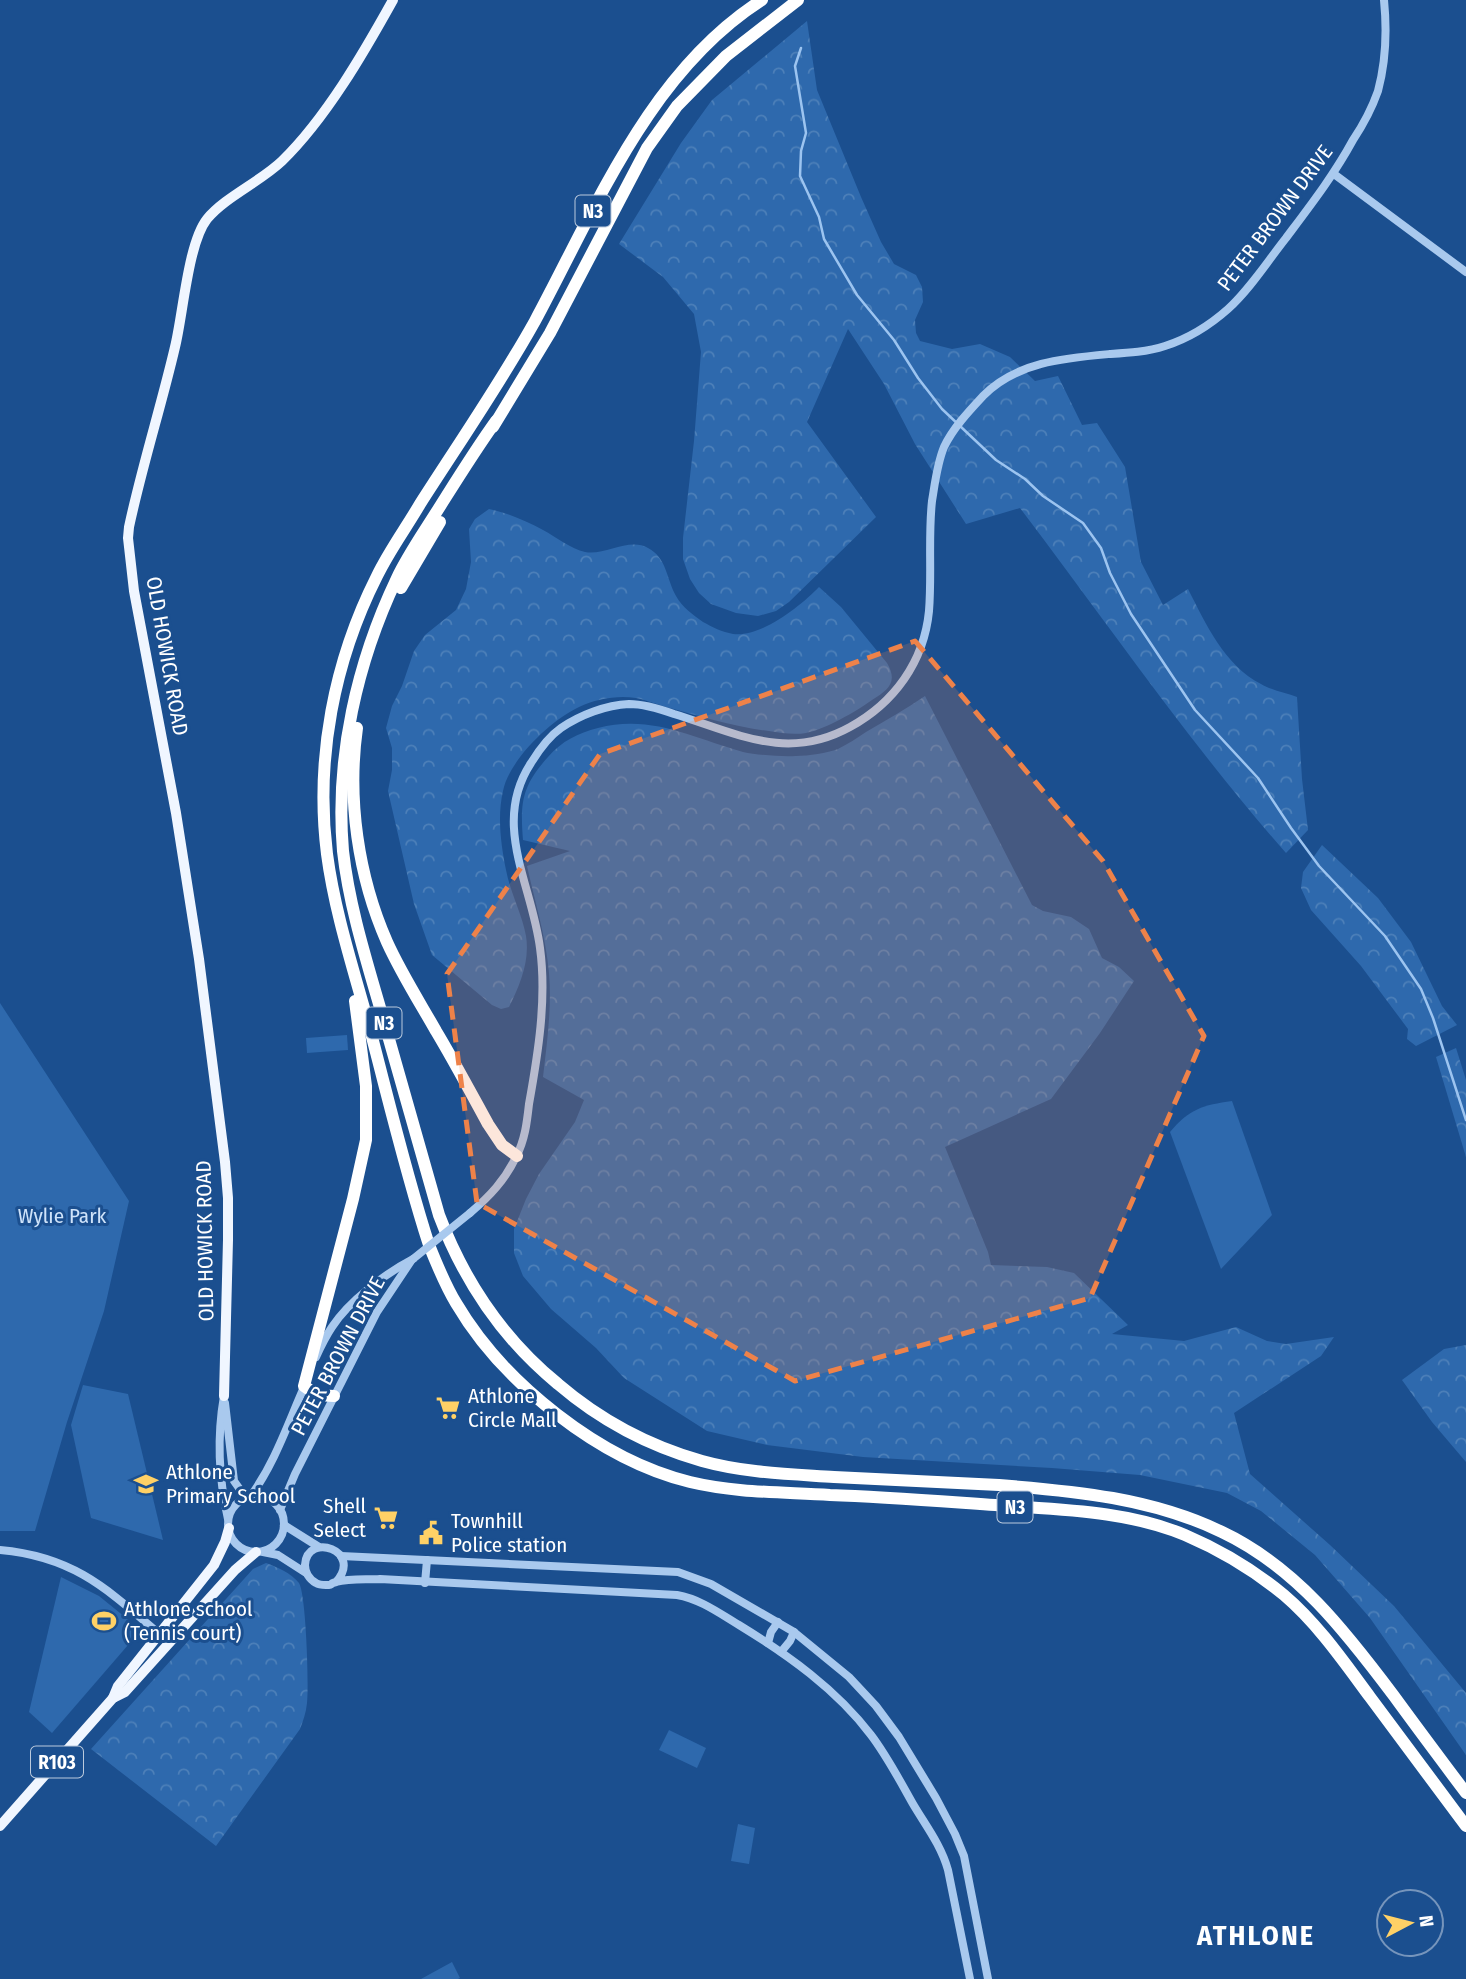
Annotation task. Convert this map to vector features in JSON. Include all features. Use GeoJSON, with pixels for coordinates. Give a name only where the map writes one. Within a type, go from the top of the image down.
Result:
{"type":"FeatureCollection","features":[{"type":"Feature","properties":{"kind":"highway","name":"N3"},"geometry":{"type":"LineString","coordinates":[[762,0],[710,41],[665,92],[634,136],[533,324],[378,574],[346,652],[335,694],[325,759],[324,825],[332,882],[422,1224],[441,1275],[481,1340],[534,1396],[561,1418],[613,1451],[651,1469],[688,1481],[756,1492],[905,1498],[1106,1515],[1152,1524],[1188,1536],[1237,1561],[1285,1596],[1310,1622],[1352,1673],[1466,1826]]}},
{"type":"Feature","properties":{"kind":"highway","name":"N3"},"geometry":{"type":"LineString","coordinates":[[798,0],[726,56],[677,106],[648,148],[550,333],[398,576],[374,632],[363,667],[351,718],[343,776],[341,814],[349,889],[367,961],[451,1248],[490,1313],[513,1342],[542,1371],[602,1417],[666,1449],[736,1469],[774,1473],[1089,1493],[1163,1510],[1222,1532],[1253,1549],[1317,1600],[1370,1663],[1466,1793]]}},
{"type":"Feature","properties":{"kind":"highway"},"geometry":{"type":"LineString","coordinates":[[473,459],[391,607],[369,666],[360,705],[353,769],[354,796],[363,866],[378,918],[402,973],[488,1124],[502,1144],[517,1156]]}},
{"type":"Feature","properties":{"kind":"highway"},"geometry":{"type":"LineString","coordinates":[[334,1396],[317,1395],[304,1386],[366,1140],[366,1086],[362,1050],[339,913]]}},
{"type":"Feature","properties":{"kind":"main road","name":"OLD HOWICK ROAD"},"geometry":{"type":"LineString","coordinates":[[224,1396],[228,1198],[224,1151],[199,959],[176,813],[134,591],[129,527],[176,345],[195,246],[201,228],[216,210],[268,173],[291,150],[356,64],[393,0]]}},
{"type":"Feature","properties":{"kind":"main road","name":"R103"},"geometry":{"type":"LineString","coordinates":[[0,1826],[113,1698],[118,1686],[214,1565],[225,1542],[228,1525]]}},
{"type":"Feature","properties":{"kind":"main road","name":"R103"},"geometry":{"type":"LineString","coordinates":[[113,1698],[125,1692],[234,1570],[260,1552]]}},
{"type":"Feature","properties":{"kind":"street","name":"PETER BROWN DRIVE"},"geometry":{"type":"LineString","coordinates":[[248,1497],[262,1478],[283,1437],[324,1341],[343,1313],[371,1287],[413,1259],[470,1213],[500,1185],[523,1142],[533,1082],[542,991],[540,947],[518,856],[512,818],[514,801],[526,770],[548,739],[563,726],[610,706],[632,704],[654,708],[747,739],[788,744],[807,743],[846,729],[874,711],[899,688],[921,649],[929,611],[931,513],[935,480],[943,449],[954,430],[984,395],[1000,381],[1018,371],[1053,361],[1163,347],[1204,327],[1228,309],[1254,281],[1334,174],[1366,118],[1377,93],[1383,67],[1386,41],[1384,0]]}},
{"type":"Feature","properties":{"kind":"street"},"geometry":{"type":"LineString","coordinates":[[1334,174],[1466,272]]}},
{"type":"Feature","properties":{"kind":"street","name":"PETER BROWN DRIVE"},"geometry":{"type":"LineString","coordinates":[[281,1510],[295,1474],[377,1312],[413,1259]]}},
{"type":"Feature","properties":{"kind":"street","name":"OLD HOWICK ROAD"},"geometry":{"type":"LineString","coordinates":[[224,1396],[234,1482],[248,1497]]}},
{"type":"Feature","properties":{"kind":"street","name":"OLD HOWICK ROAD"},"geometry":{"type":"LineString","coordinates":[[224,1396],[221,1412],[221,1469],[228,1525]]}},
{"type":"Feature","properties":{"kind":"street"},"geometry":{"type":"LineString","coordinates":[[248,1497],[267,1498],[281,1510],[284,1525],[319,1547],[332,1548],[341,1556],[343,1570],[336,1582]]}},
{"type":"Feature","properties":{"kind":"street","name":"R103"},"geometry":{"type":"LineString","coordinates":[[228,1525],[234,1507],[248,1497]]}},
{"type":"Feature","properties":{"kind":"street"},"geometry":{"type":"LineString","coordinates":[[228,1525],[235,1543],[241,1548],[278,1555],[306,1573],[311,1580],[324,1585],[380,1579],[584,1589],[688,1597],[701,1602],[768,1643],[825,1686],[869,1733],[938,1842],[948,1870],[970,1979]]}},
{"type":"Feature","properties":{"kind":"street","name":"R103"},"geometry":{"type":"LineString","coordinates":[[260,1552],[272,1548],[278,1542],[284,1525]]}},
{"type":"Feature","properties":{"kind":"street"},"geometry":{"type":"LineString","coordinates":[[306,1573],[309,1554],[319,1547]]}},
{"type":"Feature","properties":{"kind":"street"},"geometry":{"type":"LineString","coordinates":[[0,1550],[40,1555],[76,1569],[170,1643]]}},
{"type":"Feature","properties":{"kind":"street"},"geometry":{"type":"LineString","coordinates":[[341,1556],[678,1572],[711,1584],[794,1632],[849,1677],[876,1706],[899,1737],[955,1833],[964,1856],[988,1979],[981,1979]]}},
{"type":"Feature","properties":{"kind":"street"},"geometry":{"type":"LineString","coordinates":[[425,1583],[427,1560]]}},
{"type":"Feature","properties":{"kind":"street"},"geometry":{"type":"LineString","coordinates":[[768,1643],[778,1622]]}},
{"type":"Feature","properties":{"kind":"street"},"geometry":{"type":"LineString","coordinates":[[781,1652],[794,1632]]}},
{"type":"Feature","properties":{"kind":"highlighted area"},"geometry":{"type":"Polygon","coordinates":[[[915,641],[1103,861],[1204,1036],[1090,1298],[795,1381],[477,1203],[447,974],[600,754],[915,641]]]}},
{"type":"Feature","properties":{"kind":"green space"},"geometry":{"type":"Polygon","coordinates":[[[807,21],[817,90],[861,197],[894,264],[916,275],[922,287],[923,302],[915,320],[920,341],[952,349],[980,344],[1010,357],[1035,381],[1058,376],[1082,425],[1097,423],[1125,467],[1141,562],[1163,605],[1188,589],[1217,642],[1237,666],[1265,686],[1297,697],[1308,830],[1286,853],[1183,727],[1020,508],[966,524],[915,444],[884,384],[848,329],[807,422],[876,517],[789,602],[776,611],[758,616],[736,613],[711,604],[699,593],[690,579],[683,559],[683,538],[701,352],[694,314],[663,277],[619,244],[681,143],[712,100],[807,21]]]}},
{"type":"Feature","properties":{"kind":"green space"},"geometry":{"type":"Polygon","coordinates":[[[489,509],[523,520],[585,552],[601,552],[625,545],[648,548],[663,563],[676,596],[685,607],[703,622],[733,634],[744,634],[767,626],[802,603],[819,587],[841,607],[887,663],[892,675],[890,684],[878,696],[840,720],[806,733],[788,734],[743,727],[629,697],[599,700],[579,707],[544,731],[513,767],[501,801],[500,831],[504,860],[527,945],[523,973],[517,990],[509,1007],[501,1009],[492,1005],[432,955],[414,904],[388,791],[392,748],[386,728],[414,651],[425,635],[456,610],[466,589],[471,562],[469,529],[475,519],[489,509]]]}},
{"type":"Feature","properties":{"kind":"green space"},"geometry":{"type":"Polygon","coordinates":[[[925,696],[1032,905],[1043,911],[1071,917],[1089,929],[1102,958],[1119,967],[1134,981],[1100,1033],[1051,1099],[945,1147],[991,1265],[1047,1267],[1074,1273],[1128,1325],[1112,1334],[1184,1341],[1236,1327],[1267,1341],[1286,1344],[1334,1337],[1321,1356],[1234,1413],[1250,1474],[1394,1606],[1466,1693],[1466,1755],[1370,1618],[1315,1555],[1261,1511],[1227,1493],[1140,1475],[863,1457],[767,1445],[707,1431],[624,1378],[596,1348],[551,1309],[523,1276],[514,1253],[514,1229],[539,1174],[575,1122],[584,1100],[543,1077],[550,986],[543,933],[527,866],[570,851],[523,840],[522,815],[525,795],[539,767],[553,751],[577,735],[617,724],[654,726],[755,754],[790,756],[823,753],[838,749],[925,696]]]}},
{"type":"Feature","properties":{"kind":"green space"},"geometry":{"type":"Polygon","coordinates":[[[1322,845],[1378,898],[1411,942],[1442,1006],[1457,1025],[1416,1046],[1407,1039],[1408,1029],[1361,966],[1311,910],[1301,888],[1303,872],[1322,845]]]}},
{"type":"Feature","properties":{"kind":"green space","name":"Wylie Park"},"geometry":{"type":"Polygon","coordinates":[[[0,1003],[129,1201],[104,1311],[35,1531],[0,1531],[0,1003]]]}},
{"type":"Feature","properties":{"kind":"green space"},"geometry":{"type":"Polygon","coordinates":[[[347,1035],[348,1050],[307,1053],[306,1038],[347,1035]]]}},
{"type":"Feature","properties":{"kind":"green space"},"geometry":{"type":"Polygon","coordinates":[[[1456,1048],[1466,1080],[1466,1157],[1436,1057],[1456,1048]]]}},
{"type":"Feature","properties":{"kind":"green space"},"geometry":{"type":"Polygon","coordinates":[[[1232,1101],[1272,1215],[1221,1269],[1170,1132],[1197,1109],[1232,1101]]]}},
{"type":"Feature","properties":{"kind":"green space"},"geometry":{"type":"Polygon","coordinates":[[[1466,1345],[1466,1462],[1432,1422],[1402,1380],[1444,1349],[1466,1345]]]}},
{"type":"Feature","properties":{"kind":"green space"},"geometry":{"type":"Polygon","coordinates":[[[83,1385],[128,1394],[163,1540],[91,1518],[71,1425],[83,1385]]]}},
{"type":"Feature","properties":{"kind":"green space"},"geometry":{"type":"Polygon","coordinates":[[[266,1563],[279,1568],[299,1583],[306,1641],[307,1707],[300,1729],[216,1846],[91,1749],[253,1569],[266,1563]]]}},
{"type":"Feature","properties":{"kind":"green space"},"geometry":{"type":"Polygon","coordinates":[[[61,1577],[99,1596],[141,1630],[52,1733],[29,1712],[61,1577]]]}},
{"type":"Feature","properties":{"kind":"green space"},"geometry":{"type":"Polygon","coordinates":[[[669,1730],[706,1748],[697,1768],[659,1750],[669,1730]]]}},
{"type":"Feature","properties":{"kind":"green space"},"geometry":{"type":"Polygon","coordinates":[[[738,1824],[755,1828],[749,1864],[731,1861],[738,1824]]]}},
{"type":"Feature","properties":{"kind":"green space"},"geometry":{"type":"Polygon","coordinates":[[[452,1962],[460,1978],[421,1979],[452,1962]]]}},
{"type":"Feature","properties":{"kind":"waterway"},"geometry":{"type":"LineString","coordinates":[[801,48],[795,66],[806,133],[801,151],[800,176],[819,217],[824,239],[857,295],[894,340],[942,409],[996,460],[1083,523],[1101,548],[1110,573],[1131,614],[1195,710],[1258,778],[1319,866],[1385,936],[1421,989],[1466,1120]]}},
{"type":"Feature","properties":{"kind":"place","name":"Athlone Circle Mall"},"geometry":{"type":"Point","coordinates":[448,1408]}},
{"type":"Feature","properties":{"kind":"place","name":"Athlone Primary School"},"geometry":{"type":"Point","coordinates":[146,1484]}},
{"type":"Feature","properties":{"kind":"place","name":"Shell Select"},"geometry":{"type":"Point","coordinates":[386,1518]}},
{"type":"Feature","properties":{"kind":"place","name":"Townhill Police station"},"geometry":{"type":"Point","coordinates":[431,1533]}},
{"type":"Feature","properties":{"kind":"place","name":"Athlone school (Tennis court)"},"geometry":{"type":"Point","coordinates":[104,1621]}},
{"type":"Feature","properties":{"kind":"district","name":"ATHLONE"},"geometry":{"type":"Point","coordinates":[1256,1935]}}]}
